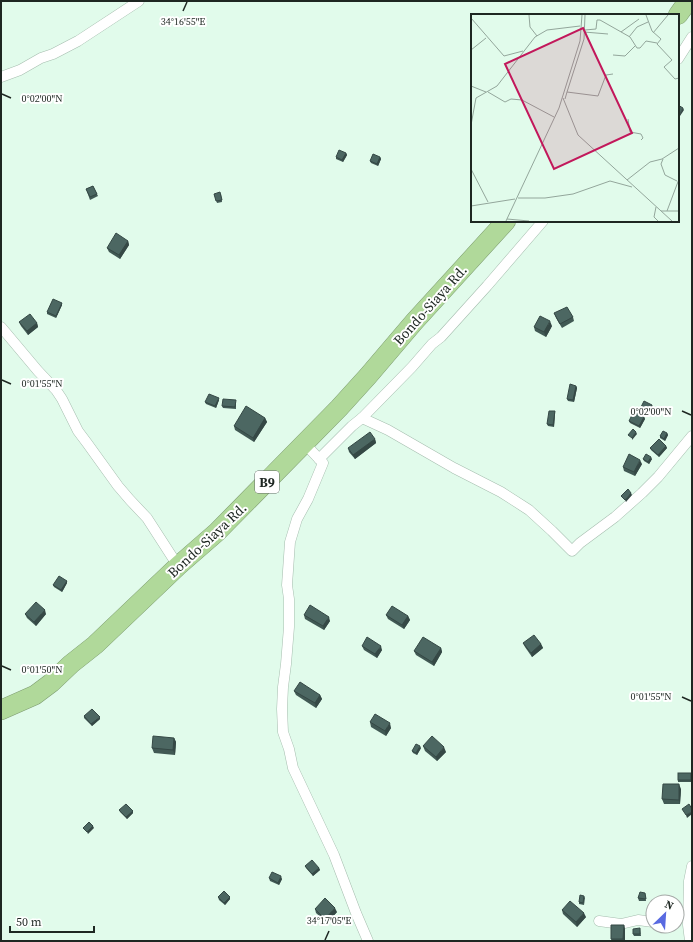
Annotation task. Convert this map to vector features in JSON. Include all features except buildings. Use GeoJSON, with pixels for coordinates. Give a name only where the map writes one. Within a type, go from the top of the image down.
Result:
{"type":"FeatureCollection","features":[{"type":"Feature","properties":{"kind":"highway"},"geometry":{"type":"LineString","coordinates":[[679,14],[688,1]]}},
{"type":"Feature","properties":{"kind":"highway","name":"Bondo-Siaya Rd."},"geometry":{"type":"LineString","coordinates":[[1,710],[35,695],[52,683],[95,645],[178,566],[217,532],[304,444],[368,376],[418,317],[505,222]]}},
{"type":"Feature","properties":{"kind":"street"},"geometry":{"type":"LineString","coordinates":[[1,77],[20,70],[41,58],[53,54],[78,41],[139,1]]}},
{"type":"Feature","properties":{"kind":"street"},"geometry":{"type":"LineString","coordinates":[[679,58],[692,39]]}},
{"type":"Feature","properties":{"kind":"street"},"geometry":{"type":"LineString","coordinates":[[319,459],[393,387],[487,286],[543,222]]}},
{"type":"Feature","properties":{"kind":"street"},"geometry":{"type":"LineString","coordinates":[[1,327],[56,390],[78,430],[87,443],[122,491],[147,518],[178,566]]}},
{"type":"Feature","properties":{"kind":"street"},"geometry":{"type":"LineString","coordinates":[[362,418],[388,430],[454,468],[501,492],[529,510],[572,551],[580,543],[615,517],[642,493],[658,477],[692,436]]}},
{"type":"Feature","properties":{"kind":"street"},"geometry":{"type":"LineString","coordinates":[[304,444],[323,463],[308,499],[297,519],[290,542],[287,585],[290,599],[289,627],[283,686],[283,732],[289,749],[293,768],[334,855],[368,941]]}},
{"type":"Feature","properties":{"kind":"street"},"geometry":{"type":"LineString","coordinates":[[690,941],[688,912],[689,881],[692,866]]}},
{"type":"Feature","properties":{"kind":"street"},"geometry":{"type":"LineString","coordinates":[[599,921],[621,924],[638,920],[645,921]]}}]}
